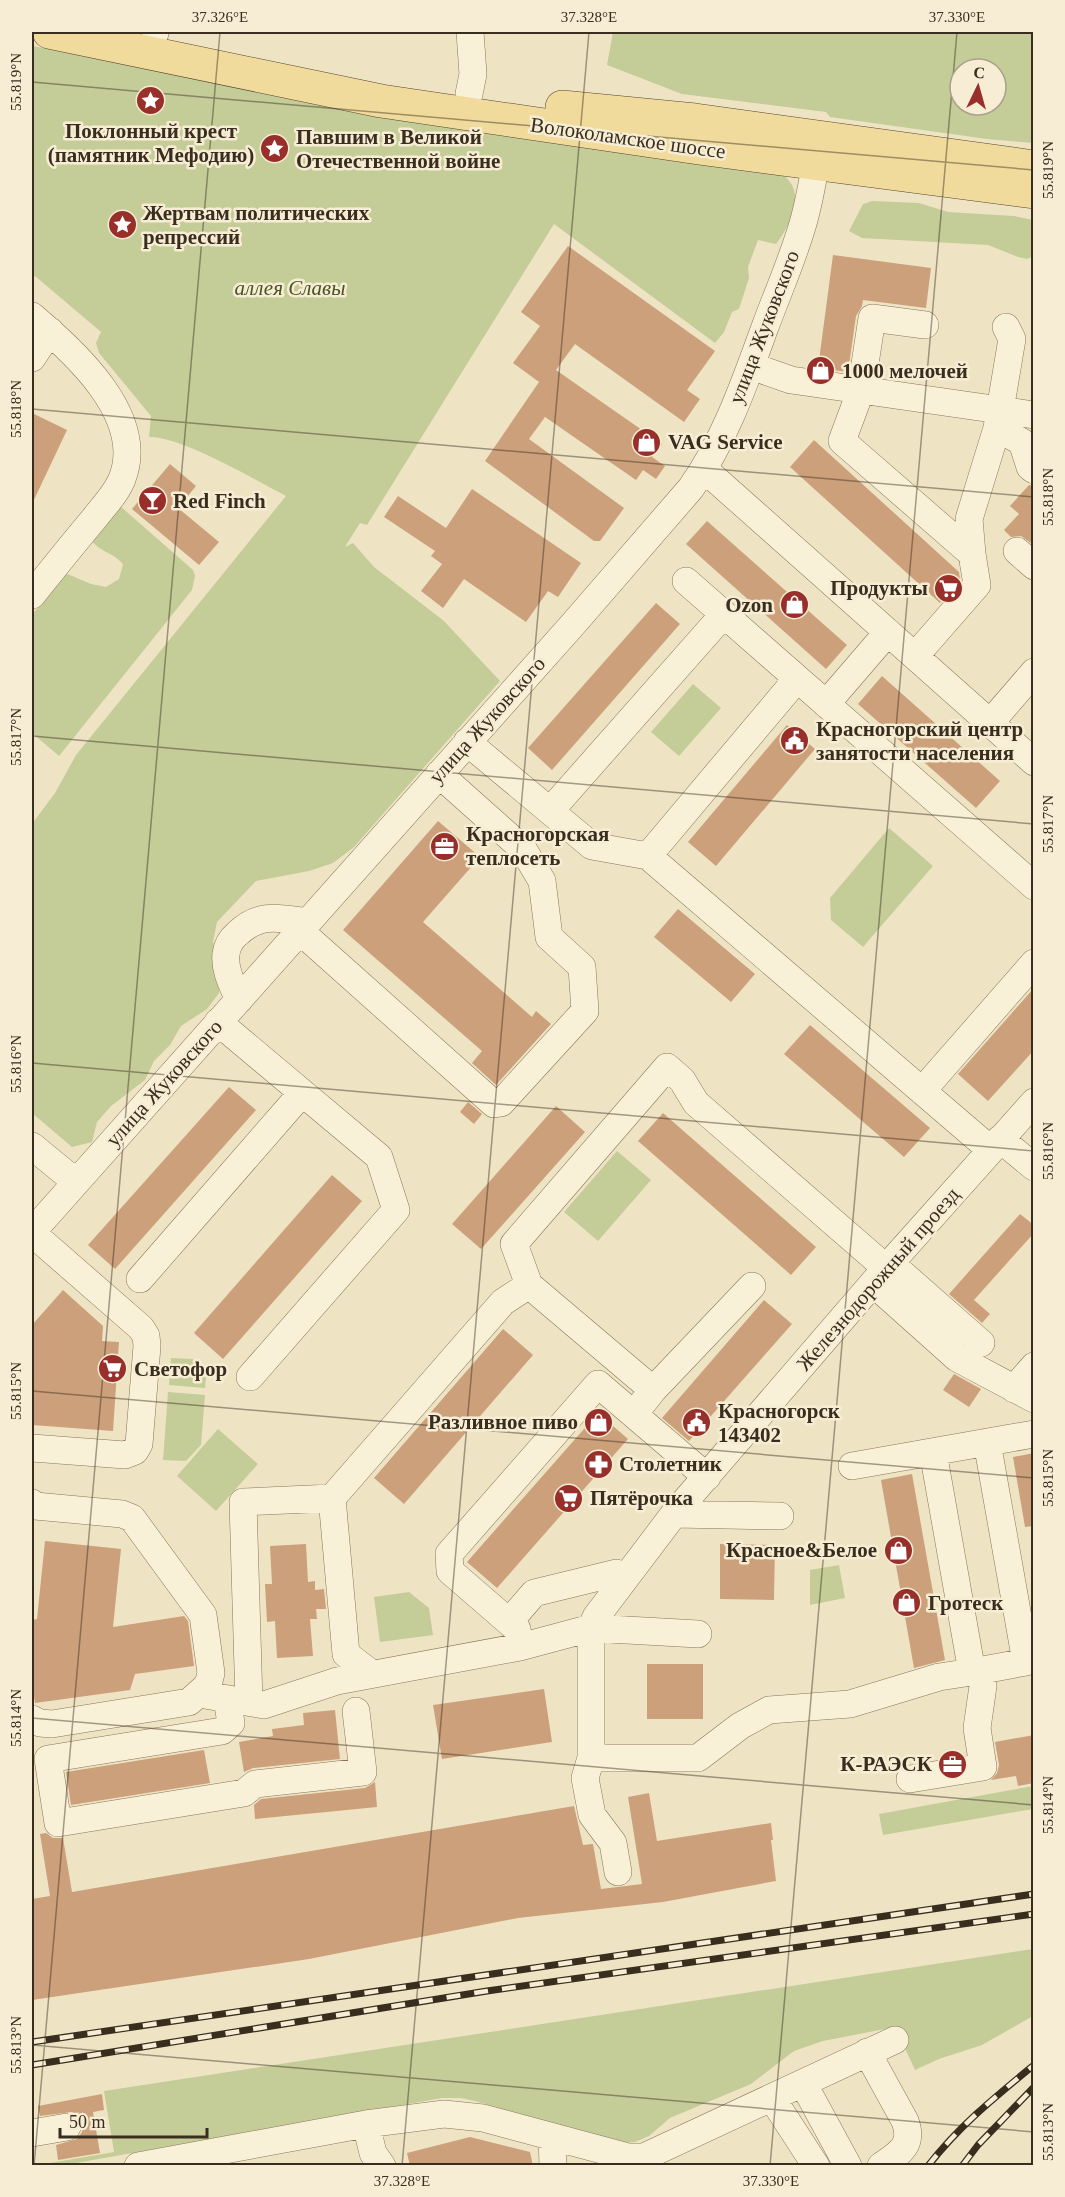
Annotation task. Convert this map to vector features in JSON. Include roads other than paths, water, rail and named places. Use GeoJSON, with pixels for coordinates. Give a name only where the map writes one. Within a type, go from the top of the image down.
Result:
{"type":"FeatureCollection","features":[{"type":"Feature","properties":{"kind":"main road","name":"Волоколамское шоссе"},"geometry":{"type":"LineString","coordinates":[[49,32],[381,101],[573,130],[1034,167]]}},
{"type":"Feature","properties":{"kind":"main road","name":"Волоколамское шоссе"},"geometry":{"type":"LineString","coordinates":[[152,32],[352,73],[469,94],[582,110],[695,120],[818,150],[1034,192]]}},
{"type":"Feature","properties":{"kind":"street"},"geometry":{"type":"LineString","coordinates":[[469,94],[473,74],[470,32]]}},
{"type":"Feature","properties":{"kind":"street","name":"улица Жуковского"},"geometry":{"type":"LineString","coordinates":[[32,1232],[575,622],[684,496],[704,469],[714,453],[751,366],[804,222],[818,150]]}},
{"type":"Feature","properties":{"kind":"street"},"geometry":{"type":"LineString","coordinates":[[925,325],[872,318],[861,390],[842,441],[972,554]]}},
{"type":"Feature","properties":{"kind":"street"},"geometry":{"type":"LineString","coordinates":[[32,358],[41,324],[90,370],[112,401],[125,436],[126,457],[122,478],[110,498],[32,595]]}},
{"type":"Feature","properties":{"kind":"street"},"geometry":{"type":"LineString","coordinates":[[915,656],[977,585],[969,519],[999,419],[1012,339],[1006,327]]}},
{"type":"Feature","properties":{"kind":"street"},"geometry":{"type":"LineString","coordinates":[[751,366],[790,380],[861,390],[999,419],[1034,415]]}},
{"type":"Feature","properties":{"kind":"street"},"geometry":{"type":"LineString","coordinates":[[999,419],[1022,442],[1030,467],[1034,470]]}},
{"type":"Feature","properties":{"kind":"street"},"geometry":{"type":"LineString","coordinates":[[704,469],[1034,762]]}},
{"type":"Feature","properties":{"kind":"street"},"geometry":{"type":"LineString","coordinates":[[686,581],[1034,886]]}},
{"type":"Feature","properties":{"kind":"street"},"geometry":{"type":"LineString","coordinates":[[550,811],[724,614]]}},
{"type":"Feature","properties":{"kind":"street"},"geometry":{"type":"LineString","coordinates":[[826,704],[888,632]]}},
{"type":"Feature","properties":{"kind":"street"},"geometry":{"type":"LineString","coordinates":[[990,723],[1034,672]]}},
{"type":"Feature","properties":{"kind":"street"},"geometry":{"type":"LineString","coordinates":[[648,856],[797,679]]}},
{"type":"Feature","properties":{"kind":"street"},"geometry":{"type":"LineString","coordinates":[[467,742],[592,846],[648,856],[922,1091],[996,1144],[1034,1167]]}},
{"type":"Feature","properties":{"kind":"street"},"geometry":{"type":"LineString","coordinates":[[239,1000],[228,974],[226,954],[231,939],[249,922],[266,918],[304,926],[494,1104],[501,1103],[585,1011],[582,968],[549,937],[542,881],[538,873],[523,849],[439,774]]}},
{"type":"Feature","properties":{"kind":"street"},"geometry":{"type":"LineString","coordinates":[[922,1091],[1034,963]]}},
{"type":"Feature","properties":{"kind":"street"},"geometry":{"type":"LineString","coordinates":[[218,1022],[379,1157],[396,1210],[250,1377]]}},
{"type":"Feature","properties":{"kind":"street"},"geometry":{"type":"LineString","coordinates":[[653,1390],[529,1285],[514,1244],[667,1067],[682,1080],[696,1103],[883,1271],[981,1343]]}},
{"type":"Feature","properties":{"kind":"street"},"geometry":{"type":"LineString","coordinates":[[140,1279],[302,1093]]}},
{"type":"Feature","properties":{"kind":"street","name":"Железнодорожный проезд"},"geometry":{"type":"LineString","coordinates":[[591,1628],[596,1617],[674,1514],[883,1271],[1034,1102]]}},
{"type":"Feature","properties":{"kind":"street"},"geometry":{"type":"LineString","coordinates":[[32,1146],[76,1182]]}},
{"type":"Feature","properties":{"kind":"street"},"geometry":{"type":"LineString","coordinates":[[32,1232],[141,1328],[146,1336],[147,1346],[140,1444],[135,1451],[125,1455],[32,1448]]}},
{"type":"Feature","properties":{"kind":"street"},"geometry":{"type":"LineString","coordinates":[[883,1271],[957,1358],[1024,1394],[1034,1366]]}},
{"type":"Feature","properties":{"kind":"street"},"geometry":{"type":"LineString","coordinates":[[372,1674],[346,1654],[332,1498],[503,1302],[529,1285]]}},
{"type":"Feature","properties":{"kind":"street"},"geometry":{"type":"LineString","coordinates":[[634,1414],[653,1390],[752,1286]]}},
{"type":"Feature","properties":{"kind":"street"},"geometry":{"type":"LineString","coordinates":[[520,1647],[517,1629],[450,1571],[449,1554],[598,1384],[707,1477]]}},
{"type":"Feature","properties":{"kind":"street"},"geometry":{"type":"LineString","coordinates":[[852,1466],[1034,1434]]}},
{"type":"Feature","properties":{"kind":"street"},"geometry":{"type":"LineString","coordinates":[[591,1758],[698,1758],[740,1726],[770,1710],[850,1704],[939,1677],[1026,1662],[987,1442]]}},
{"type":"Feature","properties":{"kind":"street"},"geometry":{"type":"LineString","coordinates":[[910,1779],[983,1767],[977,1728],[983,1686],[976,1671],[933,1452]]}},
{"type":"Feature","properties":{"kind":"street"},"geometry":{"type":"LineString","coordinates":[[332,1498],[243,1502],[238,1700],[231,1723],[222,1731],[48,1759],[58,1823],[244,1793],[255,1784],[363,1772],[356,1711]]}},
{"type":"Feature","properties":{"kind":"street"},"geometry":{"type":"LineString","coordinates":[[32,1719],[40,1723],[52,1724],[189,1702],[208,1685],[211,1672],[203,1615],[132,1518],[122,1514],[33,1507]]}},
{"type":"Feature","properties":{"kind":"street"},"geometry":{"type":"LineString","coordinates":[[674,1514],[780,1516]]}},
{"type":"Feature","properties":{"kind":"street"},"geometry":{"type":"LineString","coordinates":[[508,1622],[534,1593],[616,1573],[624,1580]]}},
{"type":"Feature","properties":{"kind":"street"},"geometry":{"type":"LineString","coordinates":[[200,1694],[264,1705],[337,1681],[520,1647],[591,1628],[698,1634]]}},
{"type":"Feature","properties":{"kind":"street"},"geometry":{"type":"LineString","coordinates":[[591,1628],[591,1758],[585,1778],[592,1815],[613,1843],[618,1872]]}},
{"type":"Feature","properties":{"kind":"street"},"geometry":{"type":"LineString","coordinates":[[138,2166],[240,2157],[366,2124],[444,2114],[483,2118],[628,2157],[657,2159],[772,2097],[894,2040]]}},
{"type":"Feature","properties":{"kind":"street"},"geometry":{"type":"LineString","coordinates":[[867,2052],[910,2132],[909,2141],[897,2155],[881,2166]]}},
{"type":"Feature","properties":{"kind":"street"},"geometry":{"type":"LineString","coordinates":[[803,2083],[848,2166]]}},
{"type":"Feature","properties":{"kind":"street"},"geometry":{"type":"LineString","coordinates":[[772,2097],[816,2166]]}},
{"type":"Feature","properties":{"kind":"street"},"geometry":{"type":"LineString","coordinates":[[366,2124],[373,2153],[382,2166]]}},
{"type":"Feature","properties":{"kind":"street"},"geometry":{"type":"LineString","coordinates":[[32,2133],[67,2127]]}},
{"type":"Feature","properties":{"kind":"street"},"geometry":{"type":"LineString","coordinates":[[552,2137],[554,2166]]}},
{"type":"Feature","properties":{"kind":"railway"},"geometry":{"type":"LineString","coordinates":[[32,2042],[1034,1894]]}},
{"type":"Feature","properties":{"kind":"railway"},"geometry":{"type":"LineString","coordinates":[[32,2065],[487,1991],[1034,1914]]}},
{"type":"Feature","properties":{"kind":"railway"},"geometry":{"type":"LineString","coordinates":[[928,2166],[991,2100],[1034,2065]]}},
{"type":"Feature","properties":{"kind":"railway"},"geometry":{"type":"LineString","coordinates":[[962,2166],[978,2145],[1034,2087]]}},
{"type":"Feature","properties":{"kind":"place","name":"Поклонный крест (памятник Мефодию)"},"geometry":{"type":"Point","coordinates":[151,100]}},
{"type":"Feature","properties":{"kind":"place","name":"Павшим в Великой Отечественной войне"},"geometry":{"type":"Point","coordinates":[275,149]}},
{"type":"Feature","properties":{"kind":"place","name":"Жертвам политических репрессий"},"geometry":{"type":"Point","coordinates":[122,225]}},
{"type":"Feature","properties":{"kind":"place","name":"1000 мелочей"},"geometry":{"type":"Point","coordinates":[821,371]}},
{"type":"Feature","properties":{"kind":"place","name":"VAG Service"},"geometry":{"type":"Point","coordinates":[647,442]}},
{"type":"Feature","properties":{"kind":"place","name":"Red Finch"},"geometry":{"type":"Point","coordinates":[152,501]}},
{"type":"Feature","properties":{"kind":"place","name":"Продукты"},"geometry":{"type":"Point","coordinates":[949,588]}},
{"type":"Feature","properties":{"kind":"place","name":"Ozon"},"geometry":{"type":"Point","coordinates":[794,605]}},
{"type":"Feature","properties":{"kind":"place","name":"Красногорский центр занятости населения"},"geometry":{"type":"Point","coordinates":[795,741]}},
{"type":"Feature","properties":{"kind":"place","name":"Красногорская теплосеть"},"geometry":{"type":"Point","coordinates":[445,846]}},
{"type":"Feature","properties":{"kind":"place","name":"Светофор"},"geometry":{"type":"Point","coordinates":[113,1369]}},
{"type":"Feature","properties":{"kind":"place","name":"Разливное пиво"},"geometry":{"type":"Point","coordinates":[599,1422]}},
{"type":"Feature","properties":{"kind":"place","name":"Красногорск 143402"},"geometry":{"type":"Point","coordinates":[697,1423]}},
{"type":"Feature","properties":{"kind":"place","name":"Столетник"},"geometry":{"type":"Point","coordinates":[598,1464]}},
{"type":"Feature","properties":{"kind":"place","name":"Пятёрочка"},"geometry":{"type":"Point","coordinates":[569,1498]}},
{"type":"Feature","properties":{"kind":"place","name":"Красное&Белое"},"geometry":{"type":"Point","coordinates":[898,1550]}},
{"type":"Feature","properties":{"kind":"place","name":"Гротеск"},"geometry":{"type":"Point","coordinates":[907,1603]}},
{"type":"Feature","properties":{"kind":"place","name":"К-РАЭСК"},"geometry":{"type":"Point","coordinates":[953,1764]}},
{"type":"Feature","properties":{"kind":"park label","name":"аллея Славы"},"geometry":{"type":"Point","coordinates":[290,288]}}]}
